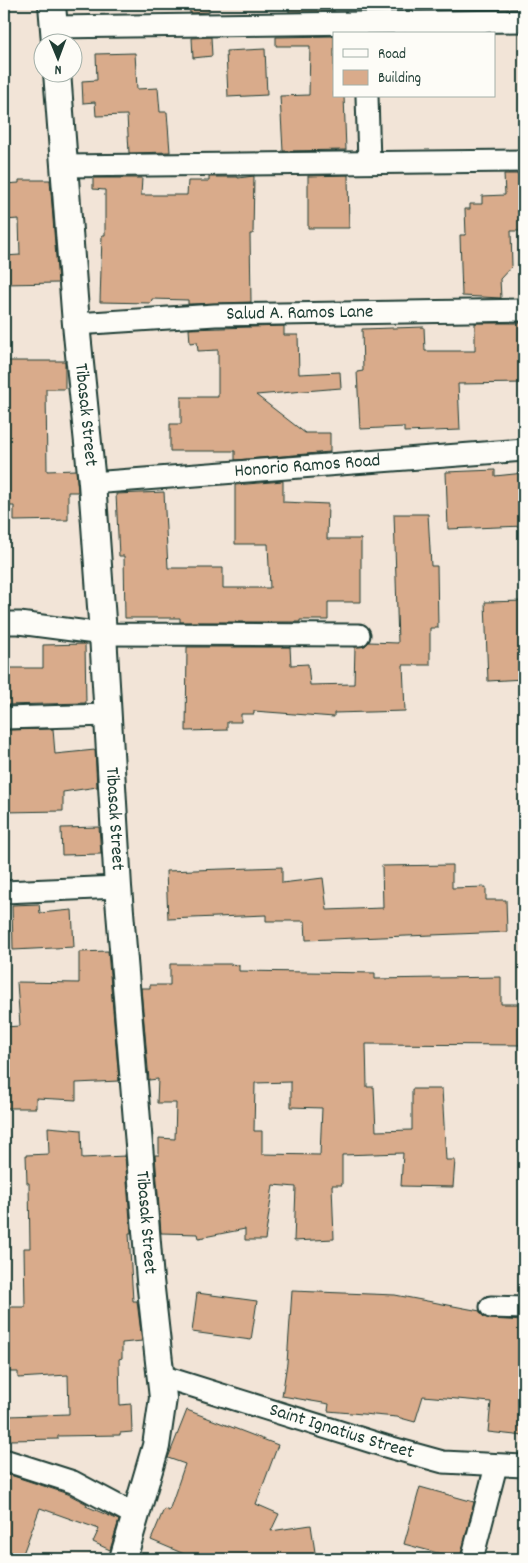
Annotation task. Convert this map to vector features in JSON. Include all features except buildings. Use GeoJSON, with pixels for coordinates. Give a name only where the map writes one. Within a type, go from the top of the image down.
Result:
{"type":"FeatureCollection","features":[{"type":"Feature","properties":{"kind":"street"},"geometry":{"type":"LineString","coordinates":[[53,24],[365,28],[524,21]]}},
{"type":"Feature","properties":{"kind":"street","name":"Tibasak Street"},"geometry":{"type":"LineString","coordinates":[[58,82],[76,324],[92,483],[104,634],[118,887],[150,1280],[163,1398],[161,1423],[123,1559]]}},
{"type":"Feature","properties":{"kind":"street"},"geometry":{"type":"LineString","coordinates":[[367,98],[369,162]]}},
{"type":"Feature","properties":{"kind":"street"},"geometry":{"type":"LineString","coordinates":[[64,166],[524,160]]}},
{"type":"Feature","properties":{"kind":"street","name":"Salud A. Ramos Lane"},"geometry":{"type":"LineString","coordinates":[[76,324],[215,316],[524,310]]}},
{"type":"Feature","properties":{"kind":"street","name":"Honorio Ramos Road"},"geometry":{"type":"LineString","coordinates":[[92,483],[524,450]]}},
{"type":"Feature","properties":{"kind":"street"},"geometry":{"type":"LineString","coordinates":[[4,623],[20,623],[104,634],[359,635]]}},
{"type":"Feature","properties":{"kind":"street"},"geometry":{"type":"LineString","coordinates":[[4,718],[108,715]]}},
{"type":"Feature","properties":{"kind":"street"},"geometry":{"type":"LineString","coordinates":[[4,892],[118,887]]}},
{"type":"Feature","properties":{"kind":"street"},"geometry":{"type":"LineString","coordinates":[[491,1307],[524,1308]]}},
{"type":"Feature","properties":{"kind":"street","name":"Saint Ignatius Street"},"geometry":{"type":"LineString","coordinates":[[161,1376],[443,1462],[524,1466]]}},
{"type":"Feature","properties":{"kind":"street"},"geometry":{"type":"LineString","coordinates":[[4,1460],[73,1482],[136,1515]]}},
{"type":"Feature","properties":{"kind":"street"},"geometry":{"type":"LineString","coordinates":[[472,1559],[496,1466]]}}]}
